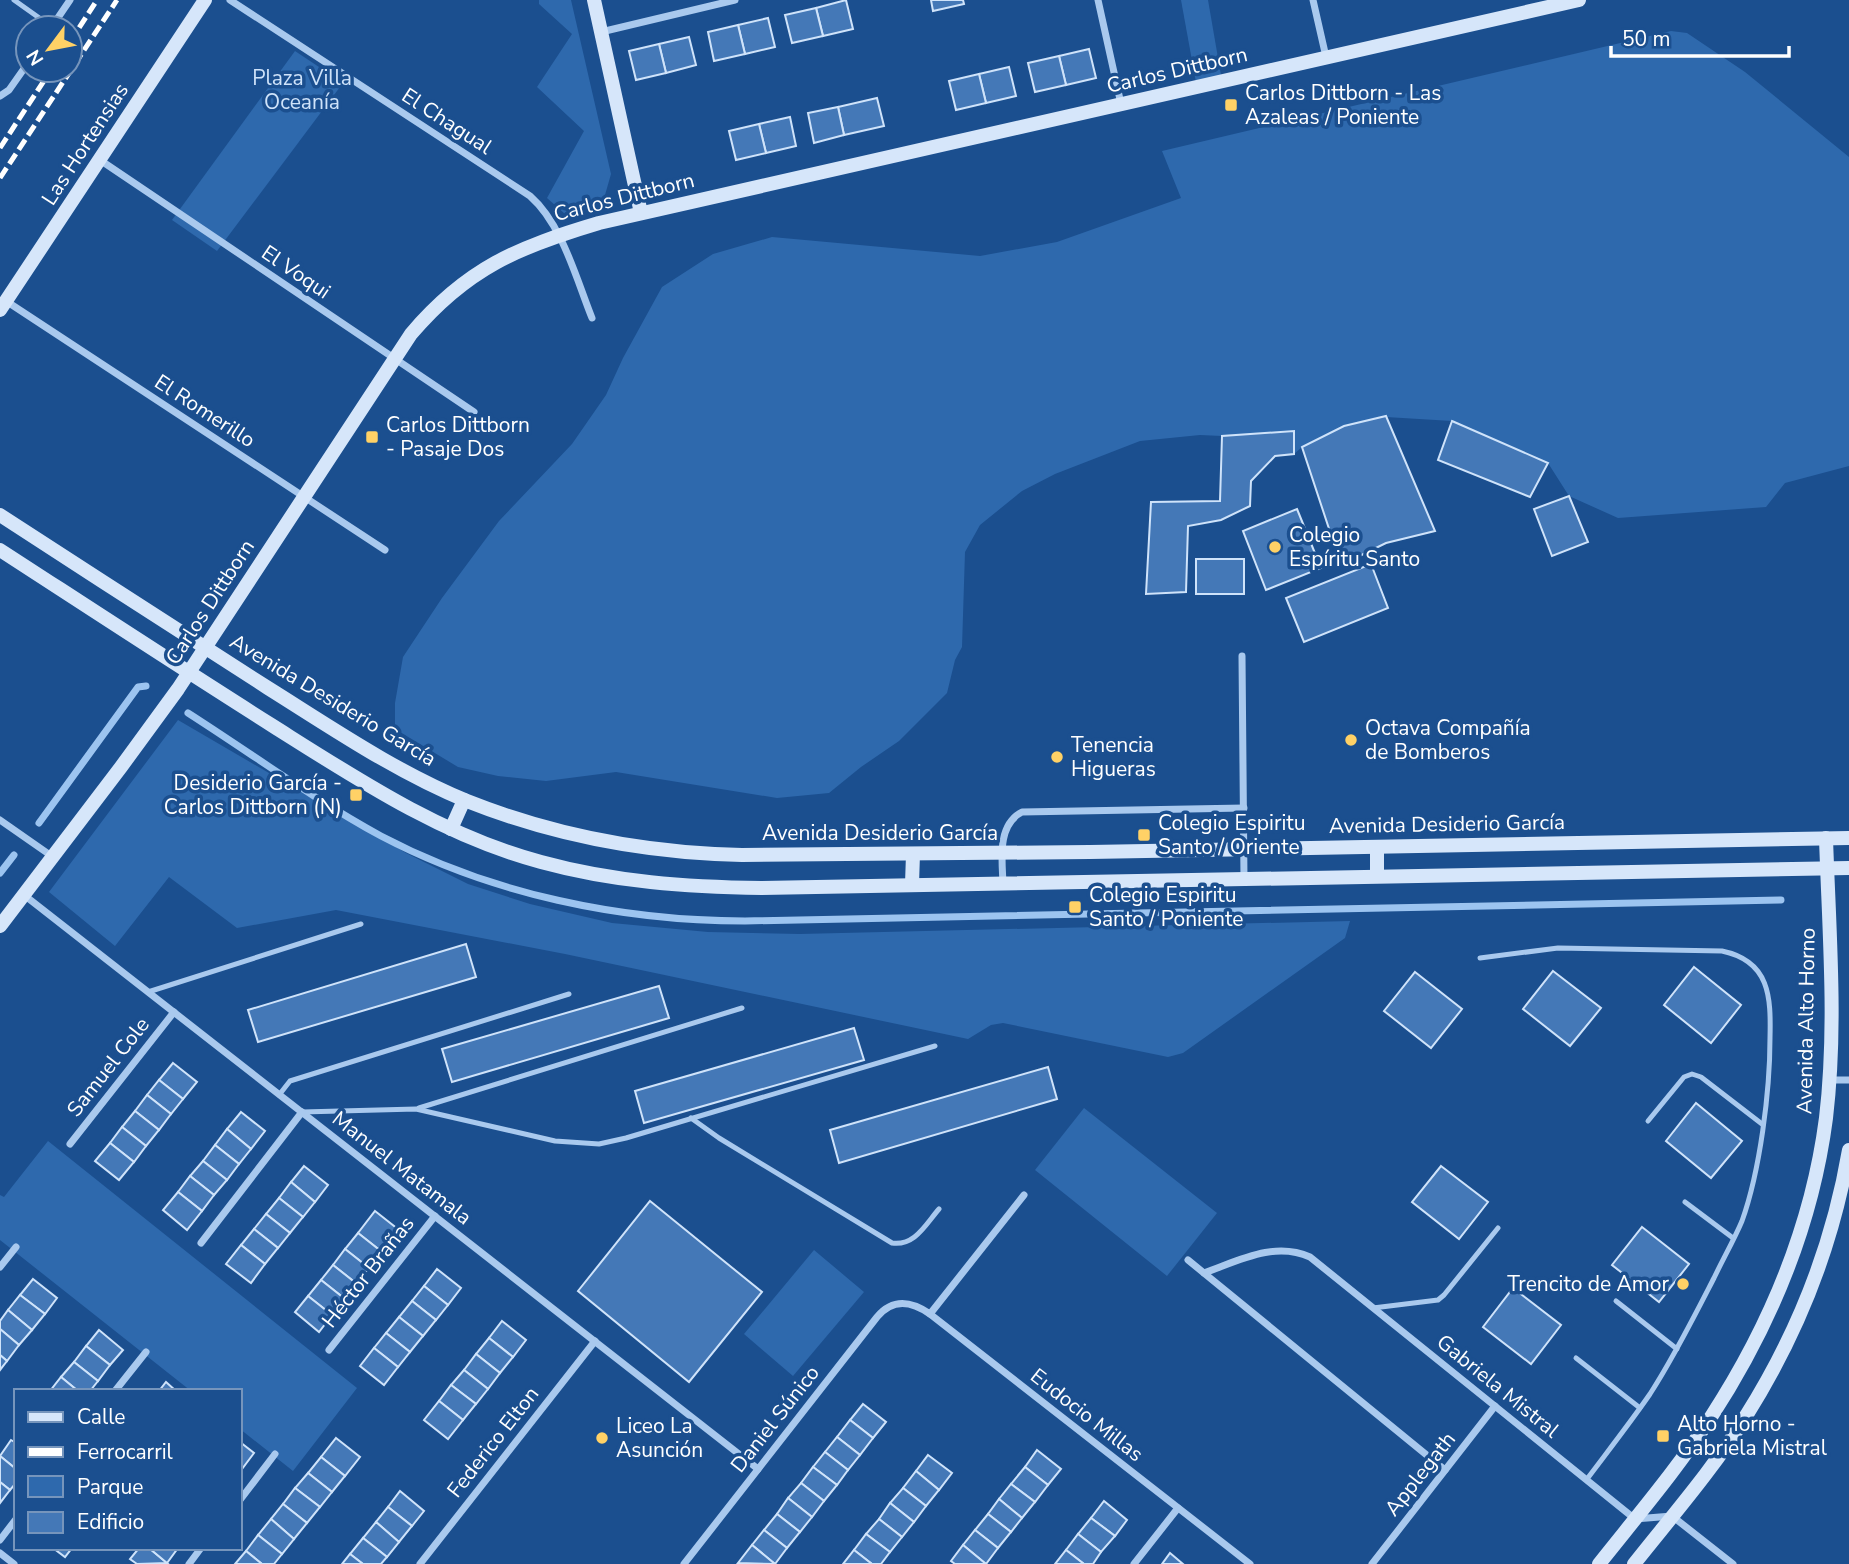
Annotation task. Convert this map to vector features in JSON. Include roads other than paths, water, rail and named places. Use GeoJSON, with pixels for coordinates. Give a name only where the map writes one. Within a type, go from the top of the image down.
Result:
{"type":"FeatureCollection","features":[{"type":"Feature","properties":{"kind":"main road","name":"Las Hortensias"},"geometry":{"type":"LineString","coordinates":[[3,306],[205,0]]}},
{"type":"Feature","properties":{"kind":"main road"},"geometry":{"type":"LineString","coordinates":[[594,0],[641,213]]}},
{"type":"Feature","properties":{"kind":"main road","name":"Carlos Dittborn"},"geometry":{"type":"LineString","coordinates":[[0,926],[189,673],[394,359],[428,314],[467,280],[510,253],[558,235],[641,213],[1578,0]]}},
{"type":"Feature","properties":{"kind":"main road","name":"Avenida Desiderio García"},"geometry":{"type":"LineString","coordinates":[[0,515],[362,747],[464,800],[559,831],[648,849],[719,855],[913,854],[1849,838]]}},
{"type":"Feature","properties":{"kind":"main road"},"geometry":{"type":"LineString","coordinates":[[0,551],[367,785],[451,829],[539,862],[627,881],[710,888],[1849,868]]}},
{"type":"Feature","properties":{"kind":"main road"},"geometry":{"type":"LineString","coordinates":[[451,829],[464,800]]}},
{"type":"Feature","properties":{"kind":"main road","name":"Avenida Alto Horno"},"geometry":{"type":"LineString","coordinates":[[1600,1564],[1710,1419],[1736,1377],[1773,1306],[1792,1261],[1814,1188],[1829,1080],[1831,971],[1826,838]]}},
{"type":"Feature","properties":{"kind":"main road"},"geometry":{"type":"LineString","coordinates":[[1377,847],[1377,876]]}},
{"type":"Feature","properties":{"kind":"main road"},"geometry":{"type":"LineString","coordinates":[[912,884],[913,854]]}},
{"type":"Feature","properties":{"kind":"main road"},"geometry":{"type":"LineString","coordinates":[[1634,1564],[1745,1418],[1784,1348],[1817,1272],[1833,1221],[1849,1150]]}},
{"type":"Feature","properties":{"kind":"street","name":"El Chagual"},"geometry":{"type":"LineString","coordinates":[[230,0],[530,196],[546,212],[558,235],[592,318]]}},
{"type":"Feature","properties":{"kind":"street"},"geometry":{"type":"LineString","coordinates":[[601,32],[735,0]]}},
{"type":"Feature","properties":{"kind":"street"},"geometry":{"type":"LineString","coordinates":[[1098,0],[1121,104]]}},
{"type":"Feature","properties":{"kind":"street"},"geometry":{"type":"LineString","coordinates":[[1313,0],[1326,58]]}},
{"type":"Feature","properties":{"kind":"street"},"geometry":{"type":"LineString","coordinates":[[0,96],[14,83]]}},
{"type":"Feature","properties":{"kind":"street","name":"El Voqui"},"geometry":{"type":"LineString","coordinates":[[100,160],[474,412]]}},
{"type":"Feature","properties":{"kind":"street","name":"El Romerillo"},"geometry":{"type":"LineString","coordinates":[[3,306],[385,550]]}},
{"type":"Feature","properties":{"kind":"street"},"geometry":{"type":"LineString","coordinates":[[1242,656],[1244,879]]}},
{"type":"Feature","properties":{"kind":"street"},"geometry":{"type":"LineString","coordinates":[[1003,883],[1002,853],[1007,827],[1010,820],[1023,812],[1244,808]]}},
{"type":"Feature","properties":{"kind":"street"},"geometry":{"type":"LineString","coordinates":[[0,820],[53,857]]}},
{"type":"Feature","properties":{"kind":"street","name":"Manuel Matamala"},"geometry":{"type":"LineString","coordinates":[[24,895],[758,1469]]}},
{"type":"Feature","properties":{"kind":"street","name":"Samuel Cole"},"geometry":{"type":"LineString","coordinates":[[70,1144],[174,1012]]}},
{"type":"Feature","properties":{"kind":"street"},"geometry":{"type":"LineString","coordinates":[[1829,1080],[1849,1080]]}},
{"type":"Feature","properties":{"kind":"street"},"geometry":{"type":"LineString","coordinates":[[201,1244],[302,1112]]}},
{"type":"Feature","properties":{"kind":"street"},"geometry":{"type":"LineString","coordinates":[[930,1314],[1024,1195]]}},
{"type":"Feature","properties":{"kind":"street","name":"Héctor Brañas"},"geometry":{"type":"LineString","coordinates":[[330,1350],[435,1216]]}},
{"type":"Feature","properties":{"kind":"street"},"geometry":{"type":"LineString","coordinates":[[0,1267],[16,1247]]}},
{"type":"Feature","properties":{"kind":"street","name":"Gabriela Mistral"},"geometry":{"type":"LineString","coordinates":[[1204,1273],[1270,1251],[1292,1251],[1310,1257],[1635,1519]]}},
{"type":"Feature","properties":{"kind":"street"},"geometry":{"type":"LineString","coordinates":[[1188,1260],[1445,1470]]}},
{"type":"Feature","properties":{"kind":"street","name":"Eudocio Millas"},"geometry":{"type":"LineString","coordinates":[[900,1303],[918,1306],[930,1314],[1250,1564]]}},
{"type":"Feature","properties":{"kind":"street","name":"Daniel Súnico"},"geometry":{"type":"LineString","coordinates":[[684,1564],[877,1317],[883,1310],[900,1303]]}},
{"type":"Feature","properties":{"kind":"street","name":"Federico Elton"},"geometry":{"type":"LineString","coordinates":[[420,1564],[595,1341]]}},
{"type":"Feature","properties":{"kind":"street"},"geometry":{"type":"LineString","coordinates":[[118,1389],[146,1352]]}},
{"type":"Feature","properties":{"kind":"street","name":"Applegath"},"geometry":{"type":"LineString","coordinates":[[1372,1564],[1496,1406]]}},
{"type":"Feature","properties":{"kind":"street"},"geometry":{"type":"LineString","coordinates":[[242,1497],[275,1454]]}},
{"type":"Feature","properties":{"kind":"street"},"geometry":{"type":"LineString","coordinates":[[1134,1564],[1178,1508]]}},
{"type":"Feature","properties":{"kind":"street"},"geometry":{"type":"LineString","coordinates":[[1635,1519],[1672,1516],[1733,1564]]}},
{"type":"Feature","properties":{"kind":"street"},"geometry":{"type":"LineString","coordinates":[[0,1540],[14,1522]]}},
{"type":"Feature","properties":{"kind":"street"},"geometry":{"type":"LineString","coordinates":[[0,1553],[15,1564]]}},
{"type":"Feature","properties":{"kind":"lane"},"geometry":{"type":"LineString","coordinates":[[14,0],[34,14]]}},
{"type":"Feature","properties":{"kind":"lane"},"geometry":{"type":"LineString","coordinates":[[148,992],[361,924]]}},
{"type":"Feature","properties":{"kind":"lane"},"geometry":{"type":"LineString","coordinates":[[1480,958],[1558,948],[1712,950],[1732,953],[1749,962],[1762,976],[1768,993],[1770,1053],[1762,1124],[1752,1186],[1741,1222],[1677,1349],[1640,1408],[1587,1479]]}},
{"type":"Feature","properties":{"kind":"lane"},"geometry":{"type":"LineString","coordinates":[[279,1095],[290,1081],[569,994]]}},
{"type":"Feature","properties":{"kind":"lane"},"geometry":{"type":"LineString","coordinates":[[416,1109],[743,1008]]}},
{"type":"Feature","properties":{"kind":"lane"},"geometry":{"type":"LineString","coordinates":[[302,1112],[416,1109],[555,1141],[599,1143],[626,1138],[935,1046]]}},
{"type":"Feature","properties":{"kind":"lane"},"geometry":{"type":"LineString","coordinates":[[1648,1121],[1684,1077],[1692,1074],[1701,1076],[1762,1124]]}},
{"type":"Feature","properties":{"kind":"lane"},"geometry":{"type":"LineString","coordinates":[[691,1118],[719,1138],[892,1243],[908,1243],[939,1209]]}},
{"type":"Feature","properties":{"kind":"lane"},"geometry":{"type":"LineString","coordinates":[[1685,1202],[1733,1238]]}},
{"type":"Feature","properties":{"kind":"lane"},"geometry":{"type":"LineString","coordinates":[[1373,1308],[1437,1300],[1444,1295],[1498,1228]]}},
{"type":"Feature","properties":{"kind":"lane"},"geometry":{"type":"LineString","coordinates":[[1616,1301],[1677,1349]]}},
{"type":"Feature","properties":{"kind":"lane"},"geometry":{"type":"LineString","coordinates":[[1576,1358],[1640,1408]]}},
{"type":"Feature","properties":{"kind":"waterway"},"geometry":{"type":"LineString","coordinates":[[39,823],[138,687],[146,686]]}},
{"type":"Feature","properties":{"kind":"waterway"},"geometry":{"type":"LineString","coordinates":[[188,713],[332,807],[381,836],[423,856],[512,888],[558,900],[651,916],[745,921],[1781,900]]}},
{"type":"Feature","properties":{"kind":"waterway"},"geometry":{"type":"LineString","coordinates":[[0,873],[14,855]]}},
{"type":"Feature","properties":{"kind":"railway"},"geometry":{"type":"LineString","coordinates":[[84,20],[97,0]]}},
{"type":"Feature","properties":{"kind":"railway"},"geometry":{"type":"LineString","coordinates":[[0,178],[117,0]]}},
{"type":"Feature","properties":{"kind":"railway"},"geometry":{"type":"LineString","coordinates":[[0,148],[42,84]]}},
{"type":"Feature","properties":{"kind":"place","name":"Carlos Dittborn - Las Azaleas / Poniente"},"geometry":{"type":"Point","coordinates":[1231,105]}},
{"type":"Feature","properties":{"kind":"place","name":"Carlos Dittborn - Pasaje Dos"},"geometry":{"type":"Point","coordinates":[372,437]}},
{"type":"Feature","properties":{"kind":"place","name":"Colegio Espíritu Santo"},"geometry":{"type":"Point","coordinates":[1275,547]}},
{"type":"Feature","properties":{"kind":"place","name":"Octava Compañía de Bomberos"},"geometry":{"type":"Point","coordinates":[1351,740]}},
{"type":"Feature","properties":{"kind":"place","name":"Tenencia Higueras"},"geometry":{"type":"Point","coordinates":[1057,757]}},
{"type":"Feature","properties":{"kind":"place","name":"Desiderio García - Carlos Dittborn (N)"},"geometry":{"type":"Point","coordinates":[356,795]}},
{"type":"Feature","properties":{"kind":"place","name":"Colegio Espiritu Santo / Oriente"},"geometry":{"type":"Point","coordinates":[1144,835]}},
{"type":"Feature","properties":{"kind":"place","name":"Colegio Espiritu Santo / Poniente"},"geometry":{"type":"Point","coordinates":[1075,907]}},
{"type":"Feature","properties":{"kind":"place","name":"Trencito de Amor"},"geometry":{"type":"Point","coordinates":[1683,1284]}},
{"type":"Feature","properties":{"kind":"place","name":"Alto Horno - Gabriela Mistral"},"geometry":{"type":"Point","coordinates":[1663,1436]}},
{"type":"Feature","properties":{"kind":"place","name":"Liceo La Asunción"},"geometry":{"type":"Point","coordinates":[602,1438]}},
{"type":"Feature","properties":{"kind":"park label","name":"Plaza Villa Oceanía"},"geometry":{"type":"Point","coordinates":[302,90]}}]}
